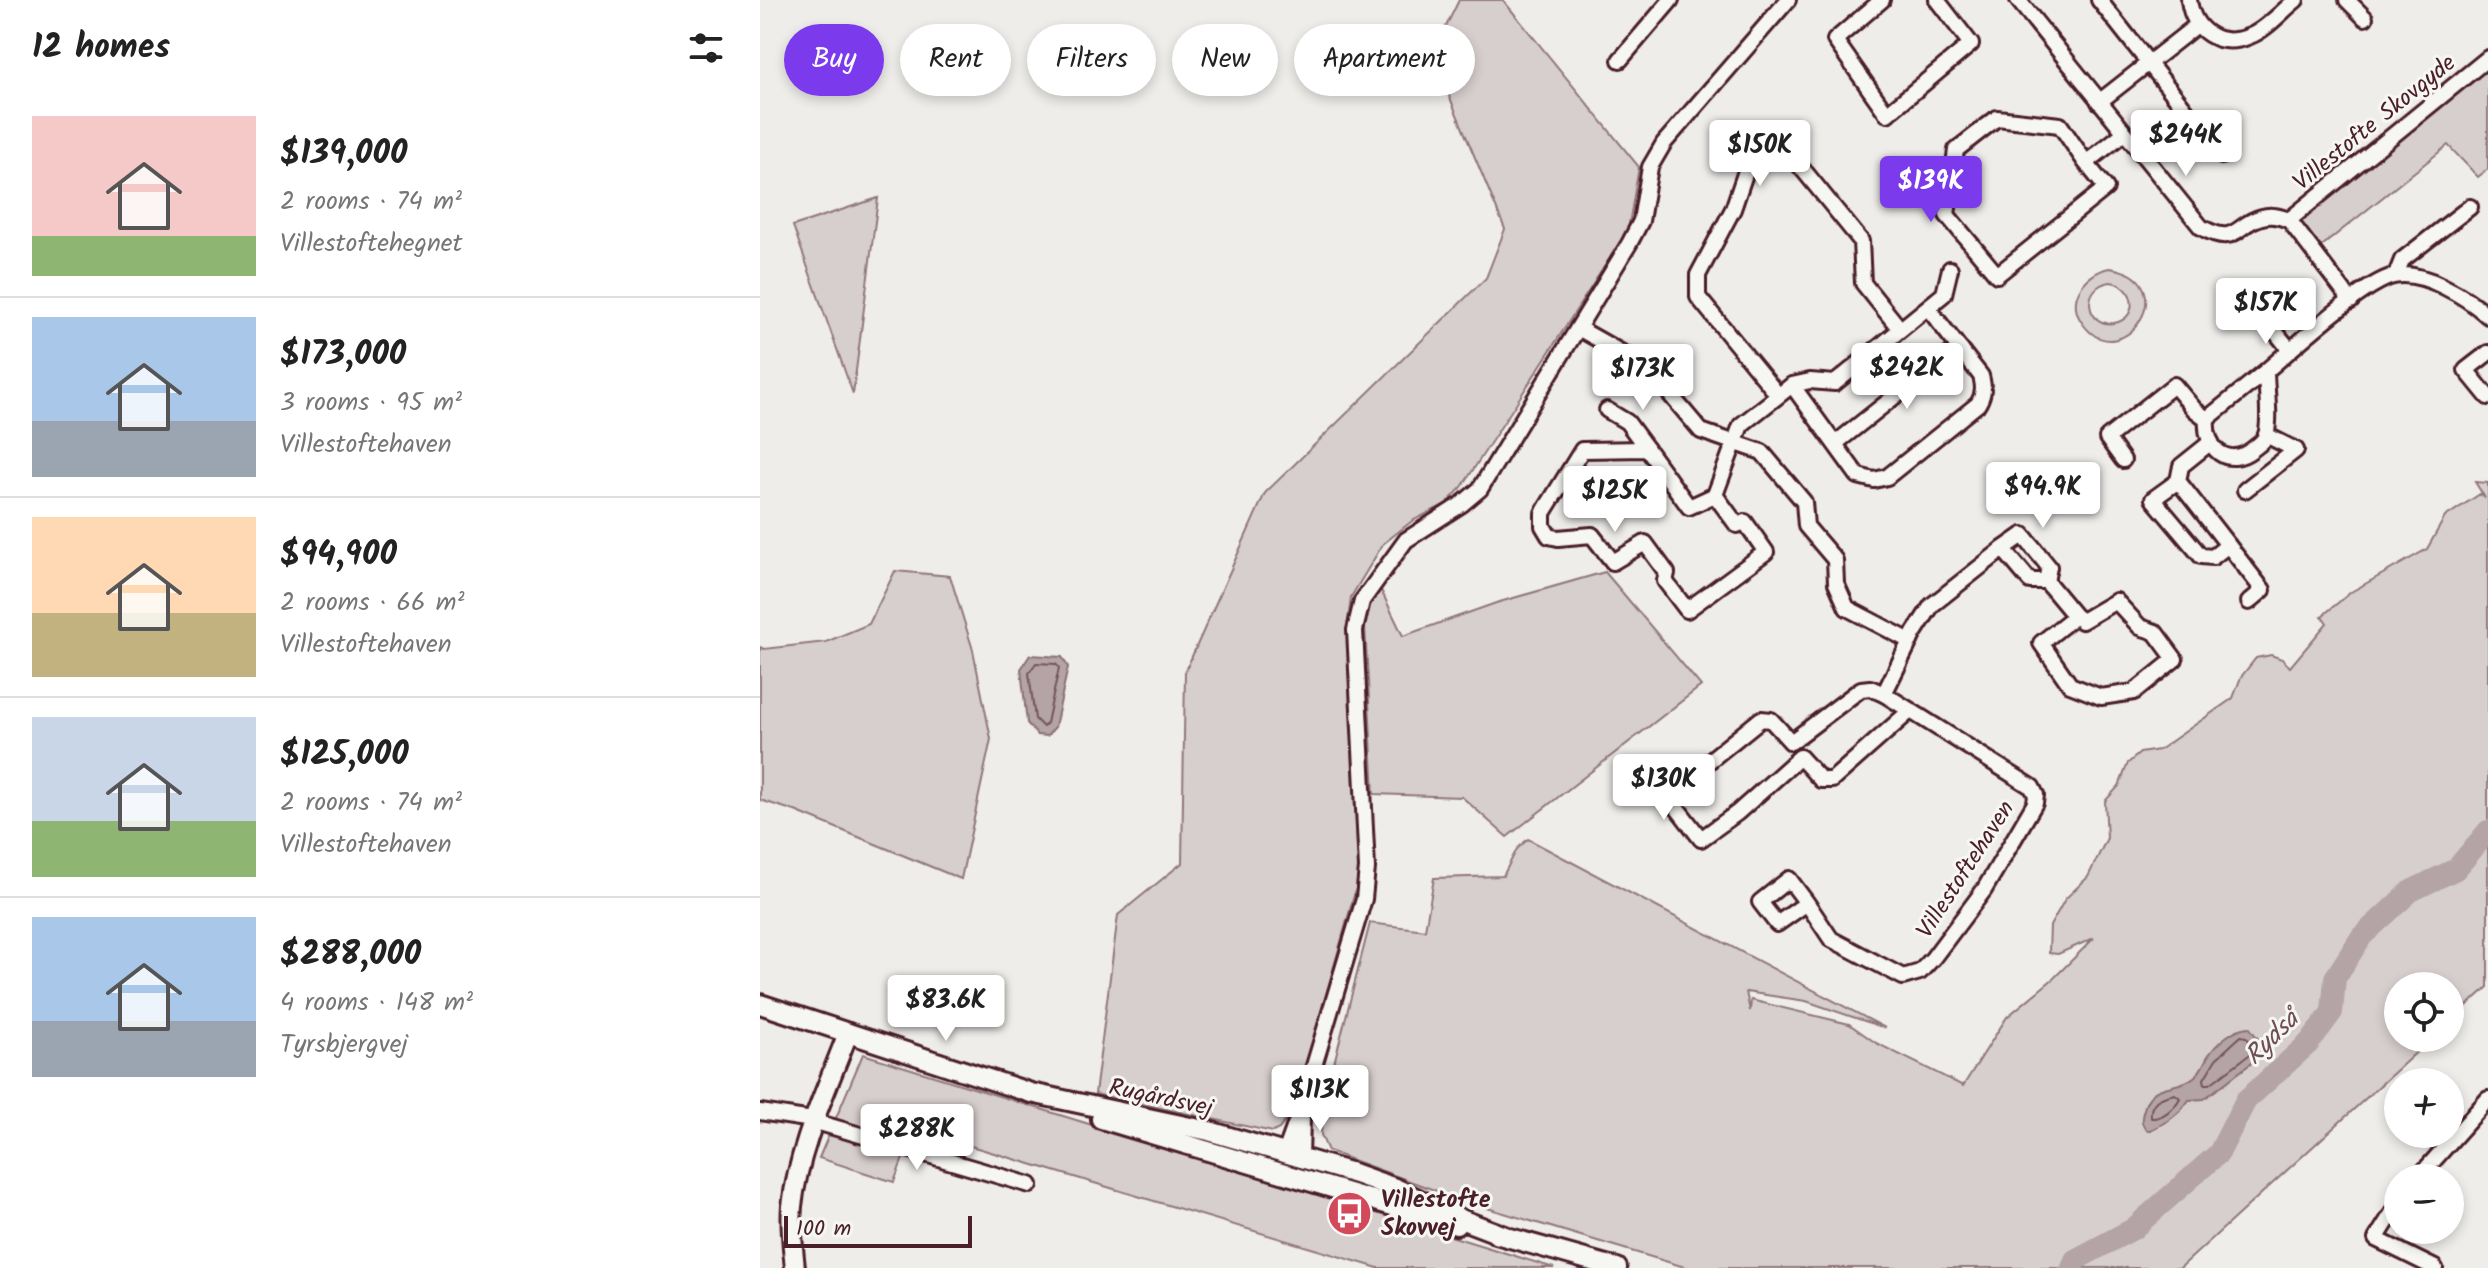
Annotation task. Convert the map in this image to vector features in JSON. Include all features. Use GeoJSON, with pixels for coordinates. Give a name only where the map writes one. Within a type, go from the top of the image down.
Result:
{"type":"FeatureCollection","features":[{"type":"Feature","properties":{"kind":"main road","name":"Rugårdsvej"},"geometry":{"type":"LineString","coordinates":[[760,1004],[1031,1093],[1081,1113],[1186,1145],[1209,1144],[1232,1148],[1288,1165],[1395,1188],[1505,1236],[1617,1268]]}},
{"type":"Feature","properties":{"kind":"main road"},"geometry":{"type":"LineString","coordinates":[[795,1268],[791,1228],[797,1178],[848,1033]]}},
{"type":"Feature","properties":{"kind":"main road","name":"Rugårdsvej"},"geometry":{"type":"LineString","coordinates":[[1031,1093],[1195,1127],[1288,1165]]}},
{"type":"Feature","properties":{"kind":"street"},"geometry":{"type":"LineString","coordinates":[[1620,60],[1671,0]]}},
{"type":"Feature","properties":{"kind":"street"},"geometry":{"type":"LineString","coordinates":[[1882,0],[1835,40],[1887,114],[1971,44],[1937,0]]}},
{"type":"Feature","properties":{"kind":"street"},"geometry":{"type":"LineString","coordinates":[[2018,0],[2201,227],[2219,235],[2239,231],[2260,217],[2275,216],[2289,220],[2351,301]]}},
{"type":"Feature","properties":{"kind":"street"},"geometry":{"type":"LineString","coordinates":[[2099,0],[2222,156]]}},
{"type":"Feature","properties":{"kind":"street"},"geometry":{"type":"LineString","coordinates":[[2189,0],[2197,25],[2208,34],[2233,41],[2252,36],[2296,0]]}},
{"type":"Feature","properties":{"kind":"street"},"geometry":{"type":"LineString","coordinates":[[2347,0],[2365,18]]}},
{"type":"Feature","properties":{"kind":"street"},"geometry":{"type":"LineString","coordinates":[[1288,1165],[1302,1106],[1364,899],[1367,868],[1355,630],[1362,601],[1406,540],[1480,489],[1641,221],[1650,167],[1664,143],[1783,2]]}},
{"type":"Feature","properties":{"kind":"street"},"geometry":{"type":"LineString","coordinates":[[2099,102],[2197,25]]}},
{"type":"Feature","properties":{"kind":"street","name":"Villestofte Skovgyde"},"geometry":{"type":"LineString","coordinates":[[2289,220],[2488,58]]}},
{"type":"Feature","properties":{"kind":"street"},"geometry":{"type":"LineString","coordinates":[[1997,118],[2060,125],[2086,163],[2106,188],[1997,275],[1947,215],[1956,150],[1997,118]]}},
{"type":"Feature","properties":{"kind":"street"},"geometry":{"type":"LineString","coordinates":[[2086,163],[2124,133]]}},
{"type":"Feature","properties":{"kind":"street"},"geometry":{"type":"LineString","coordinates":[[1778,395],[1698,297],[1698,275],[1733,209],[1747,168],[1768,155],[1792,156],[1861,241],[1863,283],[1900,329]]}},
{"type":"Feature","properties":{"kind":"street"},"geometry":{"type":"LineString","coordinates":[[2396,275],[2402,260],[2470,207]]}},
{"type":"Feature","properties":{"kind":"street"},"geometry":{"type":"LineString","coordinates":[[1607,410],[1627,422],[1689,507],[1715,495],[1741,425],[1792,385],[1810,381],[1835,383],[1944,294],[1950,269]]}},
{"type":"Feature","properties":{"kind":"street"},"geometry":{"type":"LineString","coordinates":[[2207,419],[2380,280],[2396,275],[2415,277],[2455,292],[2488,316]]}},
{"type":"Feature","properties":{"kind":"street"},"geometry":{"type":"LineString","coordinates":[[2254,305],[2290,350]]}},
{"type":"Feature","properties":{"kind":"street"},"geometry":{"type":"LineString","coordinates":[[1792,385],[1858,476],[1874,480],[1887,477],[1978,404],[1982,397],[1984,384],[1981,376],[1928,308]]}},
{"type":"Feature","properties":{"kind":"street"},"geometry":{"type":"LineString","coordinates":[[1578,328],[1647,367],[1701,431],[1762,452],[1804,502],[1806,526],[1835,560],[1836,583],[1847,608],[1910,641]]}},
{"type":"Feature","properties":{"kind":"street"},"geometry":{"type":"LineString","coordinates":[[1836,443],[1943,358],[1961,350]]}},
{"type":"Feature","properties":{"kind":"street"},"geometry":{"type":"LineString","coordinates":[[2488,353],[2466,370],[2488,397]]}},
{"type":"Feature","properties":{"kind":"street"},"geometry":{"type":"LineString","coordinates":[[2207,419],[2207,434],[2223,456],[2233,459],[2244,456],[2263,441],[2266,435],[2266,371]]}},
{"type":"Feature","properties":{"kind":"street"},"geometry":{"type":"LineString","coordinates":[[2123,460],[2107,438],[2174,385],[2207,419]]}},
{"type":"Feature","properties":{"kind":"street"},"geometry":{"type":"LineString","coordinates":[[2245,490],[2296,450],[2266,435]]}},
{"type":"Feature","properties":{"kind":"street"},"geometry":{"type":"LineString","coordinates":[[2211,442],[2181,466],[2178,481],[2153,499],[2201,556],[2213,557],[2228,545]]}},
{"type":"Feature","properties":{"kind":"street"},"geometry":{"type":"LineString","coordinates":[[1647,449],[1582,450],[1543,513],[1543,526],[1549,536],[1592,535],[1613,562],[1645,543],[1667,573],[1665,581],[1687,610],[1766,552],[1745,522],[1737,525],[1715,495]]}},
{"type":"Feature","properties":{"kind":"street"},"geometry":{"type":"LineString","coordinates":[[2178,481],[2263,590],[2249,602]]}},
{"type":"Feature","properties":{"kind":"street"},"geometry":{"type":"LineString","coordinates":[[1910,711],[1832,780],[1821,780],[1800,757],[1737,813],[1701,839],[1667,795],[1761,719],[1771,720],[1791,742],[1861,689],[1870,688],[1884,694],[1932,605],[2023,535],[2049,567],[2046,581]]}},
{"type":"Feature","properties":{"kind":"street"},"geometry":{"type":"LineString","coordinates":[[2003,549],[2030,581],[2046,581]]}},
{"type":"Feature","properties":{"kind":"street"},"geometry":{"type":"LineString","coordinates":[[2046,581],[2082,621],[2116,601],[2140,627],[2155,632],[2175,659],[2134,692],[2101,697],[2070,685],[2041,643],[2075,616]]}},
{"type":"Feature","properties":{"kind":"street","name":"Villestoftehaven"},"geometry":{"type":"LineString","coordinates":[[1807,903],[1831,939],[1903,977],[1912,976],[1933,958],[1984,890],[2035,803],[2036,795],[2032,787],[1884,694]]}},
{"type":"Feature","properties":{"kind":"street"},"geometry":{"type":"LineString","coordinates":[[2430,1164],[2488,1099]]}},
{"type":"Feature","properties":{"kind":"street"},"geometry":{"type":"LineString","coordinates":[[760,1112],[815,1122],[1030,1185]]}},
{"type":"Feature","properties":{"kind":"street"},"geometry":{"type":"LineString","coordinates":[[2384,1226],[2376,1239],[2384,1243]]}},
{"type":"Feature","properties":{"kind":"street"},"geometry":{"type":"LineString","coordinates":[[2385,1244],[2427,1266]]}},
{"type":"Feature","properties":{"kind":"shaded area"},"geometry":{"type":"Polygon","coordinates":[[[1459,0],[1503,0],[1639,167],[1628,230],[1462,487],[1446,504],[1412,521],[1383,544],[1351,597],[1347,629],[1362,867],[1293,1112],[1273,1132],[1095,1094],[1118,915],[1182,863],[1185,672],[1265,493],[1486,278],[1505,229],[1449,96],[1475,96],[1475,24],[1447,24],[1459,0]]]}},
{"type":"Feature","properties":{"kind":"shaded area"},"geometry":{"type":"Polygon","coordinates":[[[2488,65],[2488,169],[2478,177],[2448,145],[2318,249],[2295,220],[2488,65]]]}},
{"type":"Feature","properties":{"kind":"shaded area"},"geometry":{"type":"Polygon","coordinates":[[[878,198],[853,394],[793,226],[878,198]]]}},
{"type":"Feature","properties":{"kind":"shaded area"},"geometry":{"type":"Polygon","coordinates":[[[2109,268],[2132,275],[2144,289],[2146,304],[2140,320],[2129,333],[2115,339],[2099,338],[2083,324],[2076,306],[2080,289],[2100,271],[2109,268]],[[2110,282],[2100,285],[2091,298],[2093,314],[2105,323],[2122,320],[2131,309],[2130,295],[2119,284],[2110,282]]]}},
{"type":"Feature","properties":{"kind":"shaded area"},"geometry":{"type":"Polygon","coordinates":[[[2475,482],[2488,483],[2488,987],[2464,1008],[2464,972],[2384,972],[2384,1052],[2417,1052],[2399,1068],[2384,1068],[2384,1082],[2180,1268],[1688,1268],[1467,1202],[1328,1151],[1321,1135],[1323,1106],[1370,923],[1425,930],[1434,878],[1503,876],[1517,849],[1528,839],[1885,1028],[1806,1001],[1746,992],[1750,1011],[1751,1000],[1849,1024],[1876,1043],[1963,1086],[2007,1017],[2054,978],[2094,938],[2058,954],[2049,953],[2050,926],[2065,899],[2088,877],[2107,838],[2105,801],[2119,786],[2128,763],[2140,753],[2159,750],[2233,698],[2241,677],[2256,658],[2271,655],[2282,659],[2290,667],[2327,623],[2322,616],[2351,592],[2427,549],[2445,517],[2480,494],[2485,498],[2475,482]]]}},
{"type":"Feature","properties":{"kind":"shaded area"},"geometry":{"type":"Polygon","coordinates":[[[895,571],[950,576],[973,650],[991,739],[961,879],[795,811],[760,800],[760,647],[826,642],[869,624],[895,571]]]}},
{"type":"Feature","properties":{"kind":"shaded area"},"geometry":{"type":"Polygon","coordinates":[[[1605,572],[1701,686],[1507,837],[1462,797],[1374,794],[1365,626],[1369,603],[1380,588],[1403,636],[1496,603],[1605,572]]]}},
{"type":"Feature","properties":{"kind":"shaded area"},"geometry":{"type":"Polygon","coordinates":[[[863,1054],[1554,1268],[1378,1268],[914,1129],[894,1182],[819,1158],[863,1054]]]}},
{"type":"Feature","properties":{"kind":"water"},"geometry":{"type":"Polygon","coordinates":[[[1030,655],[1062,657],[1068,667],[1055,727],[1047,736],[1037,735],[1027,723],[1021,669],[1030,655]]]}},
{"type":"Feature","properties":{"kind":"water"},"geometry":{"type":"Polygon","coordinates":[[[2249,1027],[2262,1044],[2262,1055],[2204,1099],[2189,1100],[2166,1122],[2148,1131],[2145,1128],[2142,1116],[2153,1094],[2194,1077],[2221,1041],[2237,1030],[2249,1027]]]}},
{"type":"Feature","properties":{"kind":"waterway","name":"Rydså"},"geometry":{"type":"LineString","coordinates":[[2072,1268],[2075,1260],[2133,1229],[2219,1153],[2246,1100],[2309,1043],[2332,1012],[2335,978],[2362,936],[2411,891],[2456,869],[2488,831]]}},
{"type":"Feature","properties":{"kind":"place","name":"Villestofte Skovvej"},"geometry":{"type":"Point","coordinates":[1350,1213]}}]}
